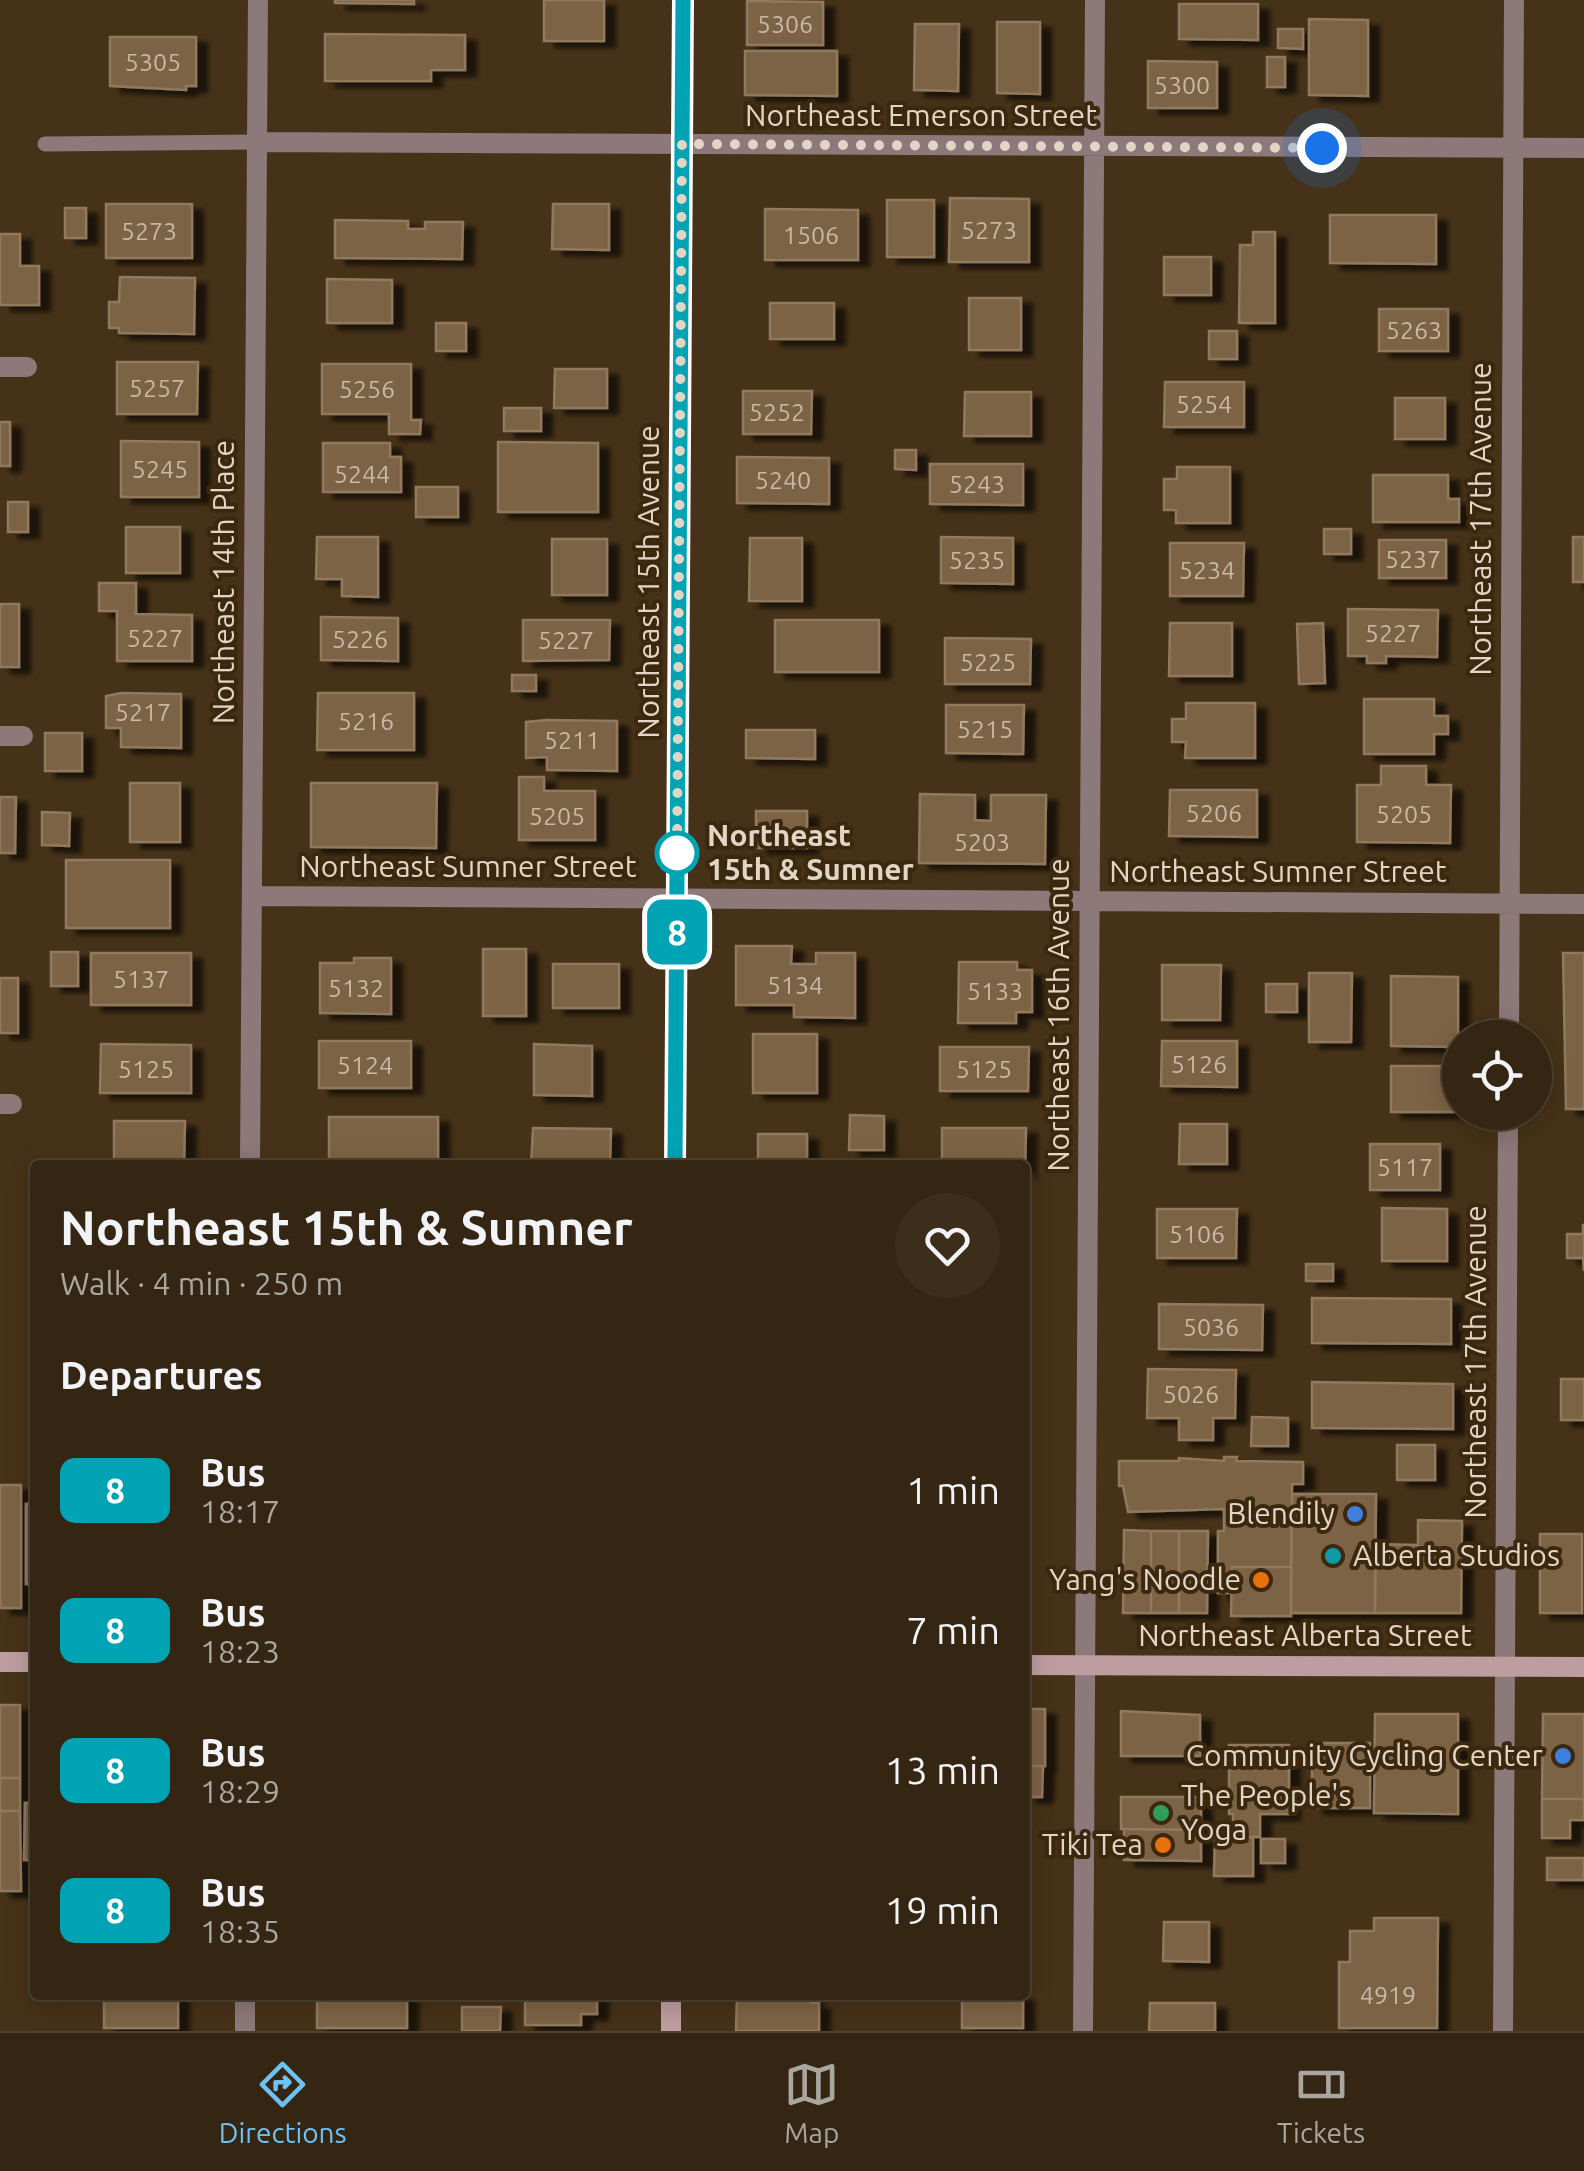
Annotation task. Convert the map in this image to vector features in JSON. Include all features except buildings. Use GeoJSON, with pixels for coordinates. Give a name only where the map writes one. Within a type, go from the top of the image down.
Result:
{"type":"FeatureCollection","features":[{"type":"Feature","properties":{"kind":"street","name":"Northeast 14th Place"},"geometry":{"type":"LineString","coordinates":[[250,1160],[258,0]]}},
{"type":"Feature","properties":{"kind":"street","name":"Northeast 15th Avenue"},"geometry":{"type":"LineString","coordinates":[[675,1160],[683,0]]}},
{"type":"Feature","properties":{"kind":"street","name":"Northeast 16th Avenue"},"geometry":{"type":"LineString","coordinates":[[1082,2031],[1094,0]]}},
{"type":"Feature","properties":{"kind":"street","name":"Northeast 17th Avenue"},"geometry":{"type":"LineString","coordinates":[[1508,1020],[1514,0]]}},
{"type":"Feature","properties":{"kind":"street","name":"Northeast Emerson Street"},"geometry":{"type":"LineString","coordinates":[[257,142],[1584,148]]}},
{"type":"Feature","properties":{"kind":"street"},"geometry":{"type":"LineString","coordinates":[[0,367],[27,367]]}},
{"type":"Feature","properties":{"kind":"street"},"geometry":{"type":"LineString","coordinates":[[0,736],[23,736]]}},
{"type":"Feature","properties":{"kind":"street","name":"Northeast Sumner Street"},"geometry":{"type":"LineString","coordinates":[[252,896],[1584,904]]}},
{"type":"Feature","properties":{"kind":"street","name":"Northeast 17th Avenue"},"geometry":{"type":"LineString","coordinates":[[1503,2031],[1508,1130]]}},
{"type":"Feature","properties":{"kind":"street"},"geometry":{"type":"LineString","coordinates":[[0,1662],[30,1662]]}},
{"type":"Feature","properties":{"kind":"street","name":"Northeast Alberta Street"},"geometry":{"type":"LineString","coordinates":[[1030,1665],[1584,1668]]}},
{"type":"Feature","properties":{"kind":"street"},"geometry":{"type":"LineString","coordinates":[[245,2031],[246,2000]]}},
{"type":"Feature","properties":{"kind":"street"},"geometry":{"type":"LineString","coordinates":[[670,2031],[671,2000]]}},
{"type":"Feature","properties":{"kind":"lane"},"geometry":{"type":"LineString","coordinates":[[45,144],[257,142]]}},
{"type":"Feature","properties":{"kind":"bus line","name":"8"},"geometry":{"type":"LineString","coordinates":[[675,1160],[683,0]]}},
{"type":"Feature","properties":{"kind":"place","name":"Northeast 15th & Sumner"},"geometry":{"type":"Point","coordinates":[677,853]}},
{"type":"Feature","properties":{"kind":"place","name":"Blendily"},"geometry":{"type":"Point","coordinates":[1355,1514]}},
{"type":"Feature","properties":{"kind":"place","name":"Alberta Studios"},"geometry":{"type":"Point","coordinates":[1333,1556]}},
{"type":"Feature","properties":{"kind":"place","name":"Yang's Noodle"},"geometry":{"type":"Point","coordinates":[1261,1580]}},
{"type":"Feature","properties":{"kind":"place","name":"Community Cycling Center"},"geometry":{"type":"Point","coordinates":[1563,1756]}},
{"type":"Feature","properties":{"kind":"place","name":"The People's Yoga"},"geometry":{"type":"Point","coordinates":[1161,1813]}},
{"type":"Feature","properties":{"kind":"place","name":"Tiki Tea"},"geometry":{"type":"Point","coordinates":[1163,1845]}},
{"type":"Feature","properties":{"kind":"route"},"geometry":{"type":"LineString","coordinates":[[677,853],[677,859],[682,144],[1322,148]]}}]}
